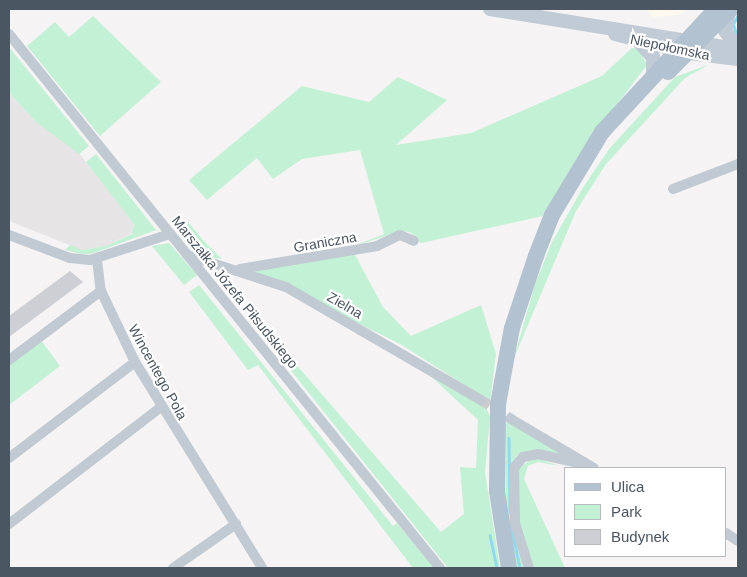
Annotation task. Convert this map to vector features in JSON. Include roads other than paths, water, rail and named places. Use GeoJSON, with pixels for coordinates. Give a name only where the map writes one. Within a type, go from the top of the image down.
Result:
{"type":"FeatureCollection","features":[{"type":"Feature","properties":{"kind":"main road","name":"Niepołomska"},"geometry":{"type":"LineString","coordinates":[[493,9],[688,45],[714,57],[738,59]]}},
{"type":"Feature","properties":{"kind":"main road"},"geometry":{"type":"LineString","coordinates":[[509,568],[497,491],[498,404],[512,328],[536,256],[595,156],[661,73],[726,9]]}},
{"type":"Feature","properties":{"kind":"main road"},"geometry":{"type":"LineString","coordinates":[[726,9],[725,31],[738,48]]}},
{"type":"Feature","properties":{"kind":"main road","name":"Niepołomska"},"geometry":{"type":"LineString","coordinates":[[603,29],[636,41],[738,48]]}},
{"type":"Feature","properties":{"kind":"main road"},"geometry":{"type":"LineString","coordinates":[[636,41],[653,57],[661,73]]}},
{"type":"Feature","properties":{"kind":"main road"},"geometry":{"type":"LineString","coordinates":[[661,73],[714,57]]}},
{"type":"Feature","properties":{"kind":"street","name":"Marszałka Józefa Piłsudskiego"},"geometry":{"type":"LineString","coordinates":[[9,34],[440,568]]}},
{"type":"Feature","properties":{"kind":"street"},"geometry":{"type":"LineString","coordinates":[[673,189],[738,164]]}},
{"type":"Feature","properties":{"kind":"street"},"geometry":{"type":"LineString","coordinates":[[9,235],[70,258],[97,260],[170,234]]}},
{"type":"Feature","properties":{"kind":"street","name":"Graniczna"},"geometry":{"type":"LineString","coordinates":[[237,270],[377,246],[400,235],[414,241]]}},
{"type":"Feature","properties":{"kind":"street","name":"Zielna"},"geometry":{"type":"LineString","coordinates":[[186,254],[286,287],[481,400]]}},
{"type":"Feature","properties":{"kind":"street","name":"Wincentego Pola"},"geometry":{"type":"LineString","coordinates":[[97,260],[101,291],[135,362],[262,568]]}},
{"type":"Feature","properties":{"kind":"street"},"geometry":{"type":"LineString","coordinates":[[9,360],[101,291]]}},
{"type":"Feature","properties":{"kind":"street"},"geometry":{"type":"LineString","coordinates":[[9,458],[135,362]]}},
{"type":"Feature","properties":{"kind":"street"},"geometry":{"type":"LineString","coordinates":[[9,524],[161,407]]}},
{"type":"Feature","properties":{"kind":"street"},"geometry":{"type":"LineString","coordinates":[[511,419],[583,464]]}},
{"type":"Feature","properties":{"kind":"street"},"geometry":{"type":"LineString","coordinates":[[529,568],[515,523],[518,462],[538,454],[591,467]]}},
{"type":"Feature","properties":{"kind":"street"},"geometry":{"type":"LineString","coordinates":[[173,568],[236,524]]}},
{"type":"Feature","properties":{"kind":"street"},"geometry":{"type":"LineString","coordinates":[[727,534],[738,541]]}},
{"type":"Feature","properties":{"kind":"waterway"},"geometry":{"type":"LineString","coordinates":[[736,34],[733,24],[738,15]]}},
{"type":"Feature","properties":{"kind":"waterway"},"geometry":{"type":"LineString","coordinates":[[509,438],[510,512]]}},
{"type":"Feature","properties":{"kind":"waterway"},"geometry":{"type":"LineString","coordinates":[[511,525],[520,568]]}},
{"type":"Feature","properties":{"kind":"waterway"},"geometry":{"type":"LineString","coordinates":[[490,535],[497,568]]}},
{"type":"Feature","properties":{"kind":"tunnel"},"geometry":{"type":"LineString","coordinates":[[481,400],[511,419]]}}]}
